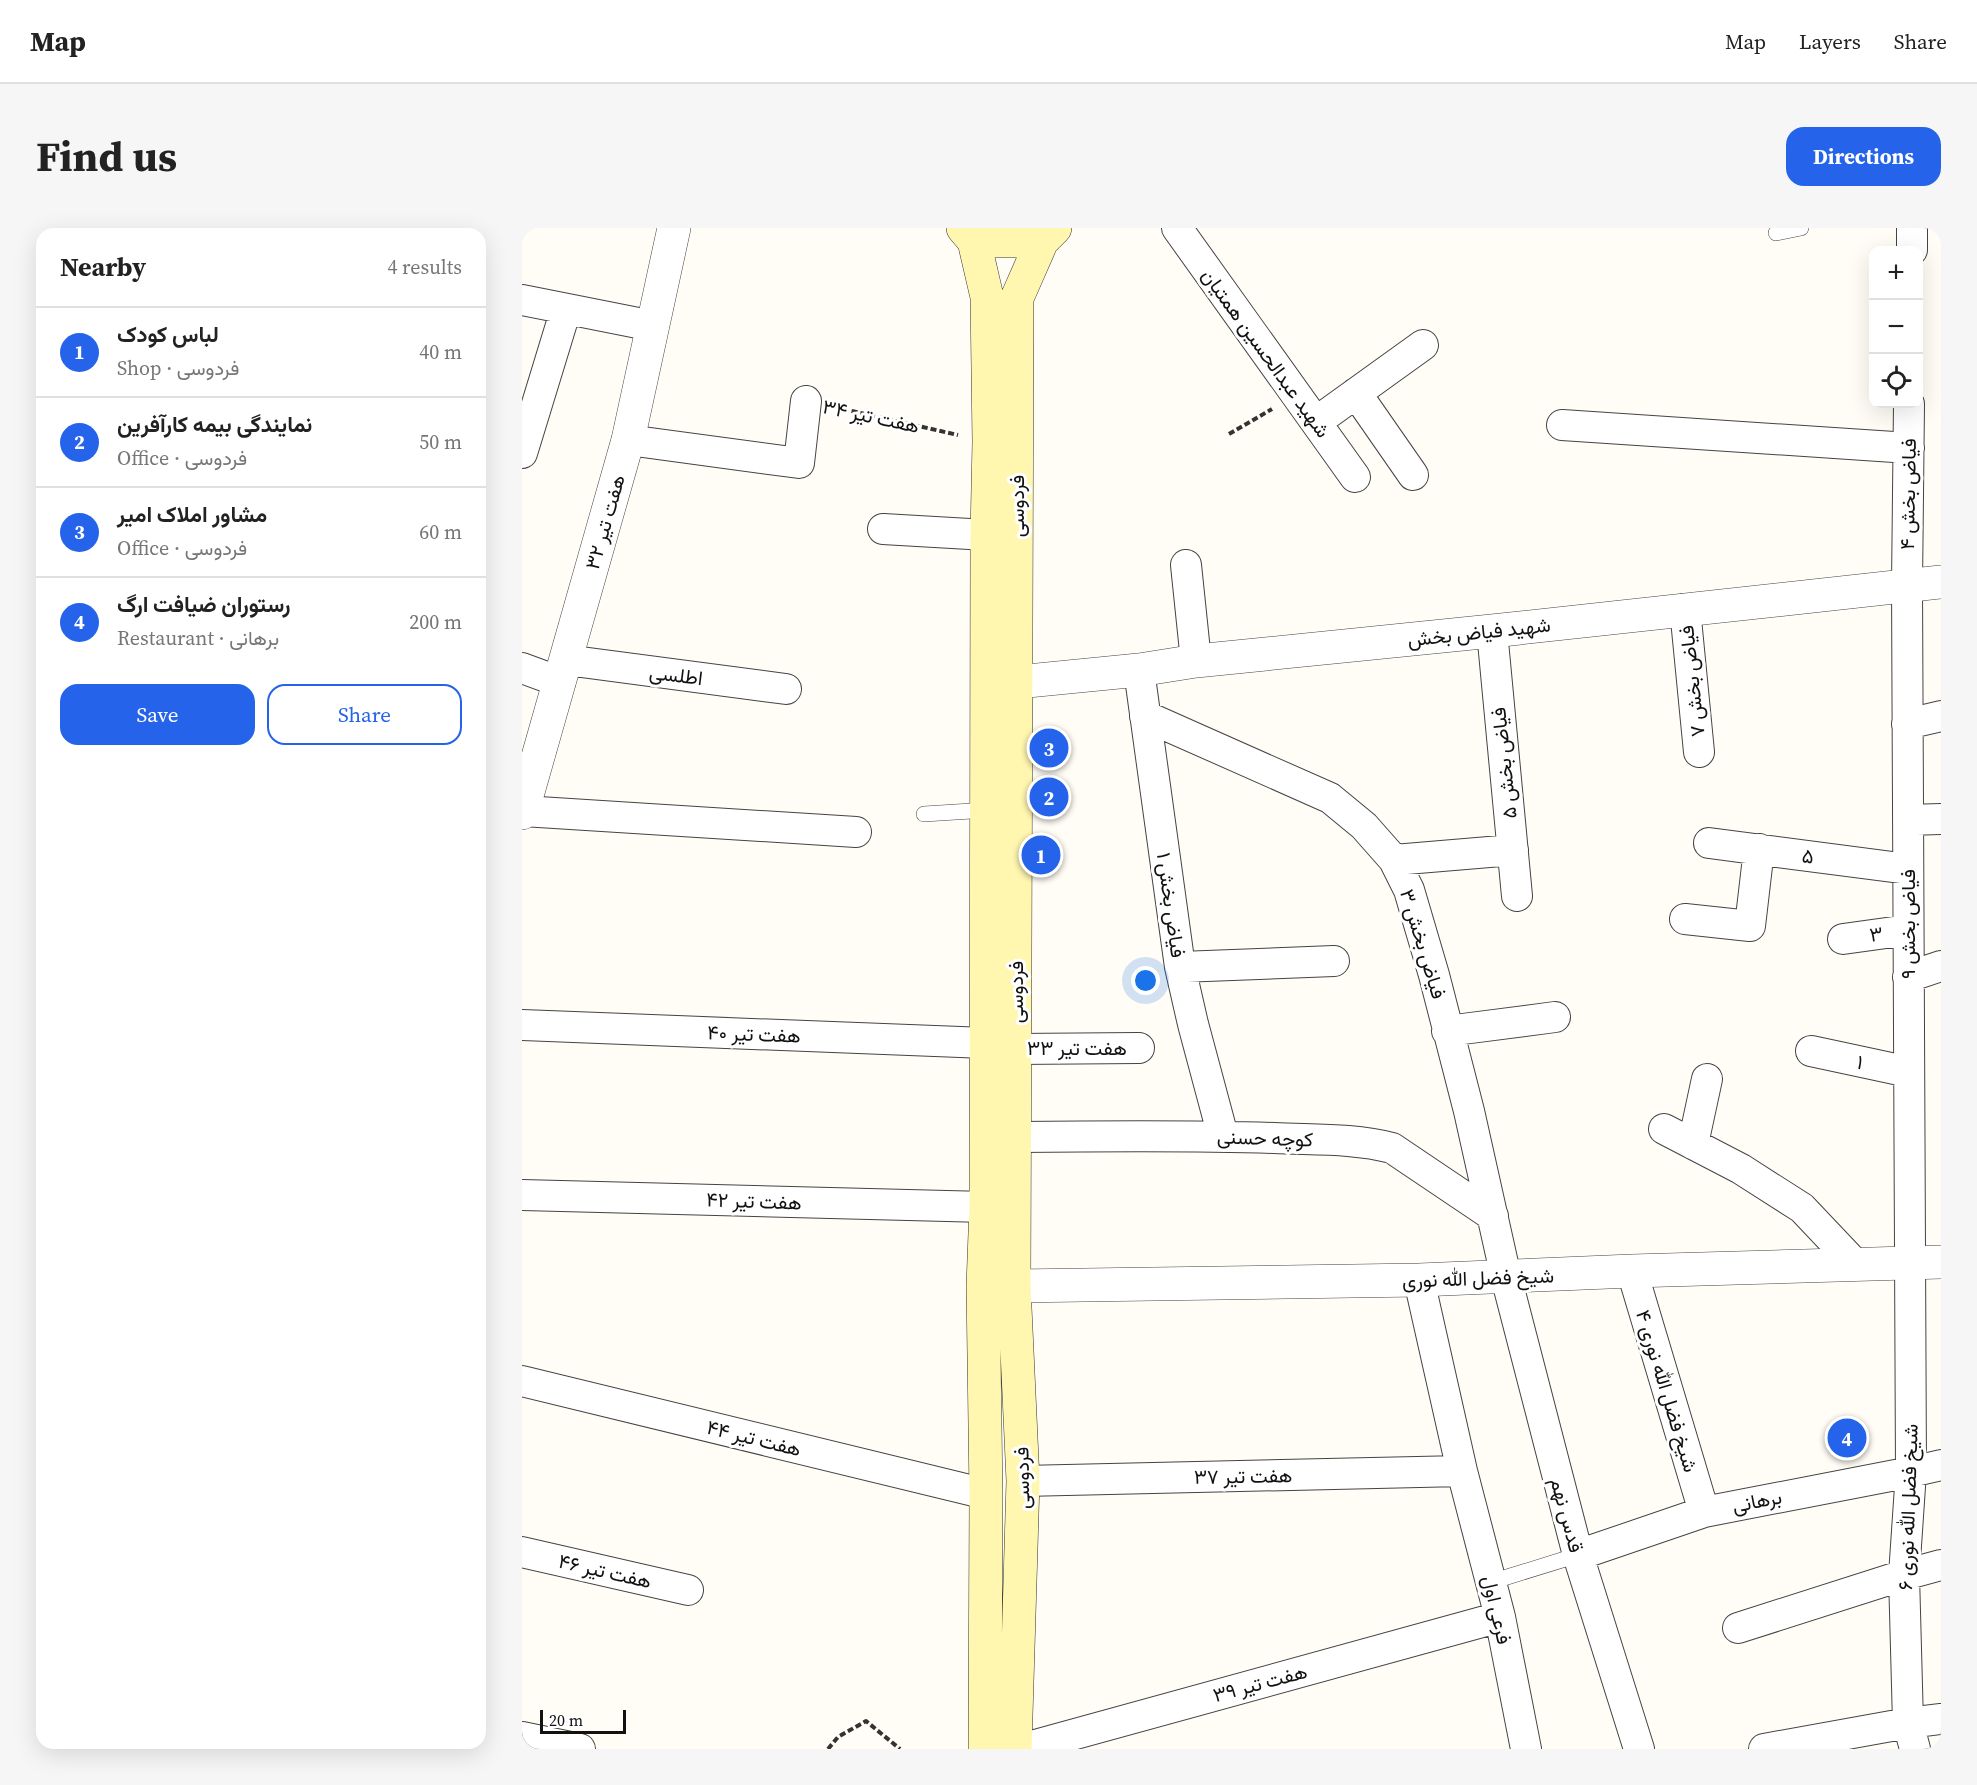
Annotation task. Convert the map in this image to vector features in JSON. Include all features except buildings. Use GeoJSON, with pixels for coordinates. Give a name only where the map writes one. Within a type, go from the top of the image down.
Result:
{"type":"FeatureCollection","features":[{"type":"Feature","properties":{"kind":"main road"},"geometry":{"type":"LineString","coordinates":[[968,234],[1049,234]]}},
{"type":"Feature","properties":{"kind":"main road","name":"فردوسی"},"geometry":{"type":"LineString","coordinates":[[968,234],[987,297],[987,535],[1002,682],[987,810],[1001,1046],[1016,1137],[999,1286],[986,1494],[986,1749]]}},
{"type":"Feature","properties":{"kind":"main road","name":"فردوسی"},"geometry":{"type":"LineString","coordinates":[[1016,1749],[1023,1481],[999,1286],[986,1208],[1001,1046],[1002,682],[1017,298],[1049,234]]}},
{"type":"Feature","properties":{"kind":"street","name":"هفت تیر ۳۲"},"geometry":{"type":"LineString","coordinates":[[522,812],[628,440],[674,228]]}},
{"type":"Feature","properties":{"kind":"street","name":"شهید عبدالحسین همتیان"},"geometry":{"type":"LineString","coordinates":[[1177,228],[1354,477]]}},
{"type":"Feature","properties":{"kind":"street"},"geometry":{"type":"LineString","coordinates":[[1912,228],[1912,246]]}},
{"type":"Feature","properties":{"kind":"street"},"geometry":{"type":"LineString","coordinates":[[522,300],[653,326]]}},
{"type":"Feature","properties":{"kind":"street"},"geometry":{"type":"LineString","coordinates":[[522,453],[566,309]]}},
{"type":"Feature","properties":{"kind":"street"},"geometry":{"type":"LineString","coordinates":[[1316,422],[1423,345]]}},
{"type":"Feature","properties":{"kind":"street"},"geometry":{"type":"LineString","coordinates":[[1356,393],[1413,475]]}},
{"type":"Feature","properties":{"kind":"street","name":"هفت تیر ۳۴"},"geometry":{"type":"LineString","coordinates":[[628,440],[799,463],[806,401]]}},
{"type":"Feature","properties":{"kind":"street","name":"فیاض بخش ۴"},"geometry":{"type":"LineString","coordinates":[[1907,585],[1910,408]]}},
{"type":"Feature","properties":{"kind":"street"},"geometry":{"type":"LineString","coordinates":[[1562,425],[1909,448]]}},
{"type":"Feature","properties":{"kind":"street"},"geometry":{"type":"LineString","coordinates":[[882,529],[987,535]]}},
{"type":"Feature","properties":{"kind":"street"},"geometry":{"type":"LineString","coordinates":[[1186,566],[1197,661]]}},
{"type":"Feature","properties":{"kind":"street","name":"شهید فیاض بخش"},"geometry":{"type":"LineString","coordinates":[[1002,682],[1139,670],[1197,661],[1941,582]]}},
{"type":"Feature","properties":{"kind":"street","name":"فیاض بخش ۹"},"geometry":{"type":"LineString","coordinates":[[1907,585],[1909,1072],[1925,1263]]}},
{"type":"Feature","properties":{"kind":"street","name":"فیاض بخش ۷"},"geometry":{"type":"LineString","coordinates":[[1685,609],[1699,752]]}},
{"type":"Feature","properties":{"kind":"street","name":"فیاض بخش ۵"},"geometry":{"type":"LineString","coordinates":[[1491,631],[1517,896]]}},
{"type":"Feature","properties":{"kind":"street","name":"اطلسی"},"geometry":{"type":"LineString","coordinates":[[522,668],[786,689]]}},
{"type":"Feature","properties":{"kind":"street","name":"فیاض بخش ۱"},"geometry":{"type":"LineString","coordinates":[[1139,670],[1180,967],[1223,1136]]}},
{"type":"Feature","properties":{"kind":"street","name":"فیاض بخش ۳"},"geometry":{"type":"LineString","coordinates":[[1145,716],[1330,798],[1364,826],[1394,860],[1409,890],[1434,975],[1469,1111],[1506,1277]]}},
{"type":"Feature","properties":{"kind":"street"},"geometry":{"type":"LineString","coordinates":[[1908,724],[1941,716]]}},
{"type":"Feature","properties":{"kind":"street"},"geometry":{"type":"LineString","coordinates":[[522,812],[856,832]]}},
{"type":"Feature","properties":{"kind":"street"},"geometry":{"type":"LineString","coordinates":[[1908,820],[1941,819]]}},
{"type":"Feature","properties":{"kind":"street","name":"۵"},"geometry":{"type":"LineString","coordinates":[[1709,843],[1908,869]]}},
{"type":"Feature","properties":{"kind":"street"},"geometry":{"type":"LineString","coordinates":[[1685,920],[1750,926],[1758,849]]}},
{"type":"Feature","properties":{"kind":"street"},"geometry":{"type":"LineString","coordinates":[[1394,860],[1513,850]]}},
{"type":"Feature","properties":{"kind":"street","name":"۳"},"geometry":{"type":"LineString","coordinates":[[1843,939],[1908,930]]}},
{"type":"Feature","properties":{"kind":"street"},"geometry":{"type":"LineString","coordinates":[[1180,967],[1334,961]]}},
{"type":"Feature","properties":{"kind":"street"},"geometry":{"type":"LineString","coordinates":[[1908,977],[1941,966]]}},
{"type":"Feature","properties":{"kind":"street"},"geometry":{"type":"LineString","coordinates":[[1447,1031],[1555,1017]]}},
{"type":"Feature","properties":{"kind":"street","name":"هفت تیر ۴۰"},"geometry":{"type":"LineString","coordinates":[[522,1025],[1001,1046]]}},
{"type":"Feature","properties":{"kind":"street","name":"هفت تیر ۳۳"},"geometry":{"type":"LineString","coordinates":[[1001,1046],[1138,1048]]}},
{"type":"Feature","properties":{"kind":"street","name":"۱"},"geometry":{"type":"LineString","coordinates":[[1811,1051],[1909,1072]]}},
{"type":"Feature","properties":{"kind":"street"},"geometry":{"type":"LineString","coordinates":[[1693,1144],[1707,1078]]}},
{"type":"Feature","properties":{"kind":"street"},"geometry":{"type":"LineString","coordinates":[[1664,1129],[1741,1168],[1802,1208],[1856,1265]]}},
{"type":"Feature","properties":{"kind":"street","name":"کوچه حسنی"},"geometry":{"type":"LineString","coordinates":[[1016,1137],[1184,1135],[1361,1142],[1392,1148],[1493,1216]]}},
{"type":"Feature","properties":{"kind":"street","name":"هفت تیر ۴۲"},"geometry":{"type":"LineString","coordinates":[[522,1195],[986,1208]]}},
{"type":"Feature","properties":{"kind":"street","name":"شیخ فضل الله نوری"},"geometry":{"type":"LineString","coordinates":[[999,1286],[1419,1280],[1632,1271],[1925,1263]]}},
{"type":"Feature","properties":{"kind":"street","name":"شیخ فضل الله نوری ۶"},"geometry":{"type":"LineString","coordinates":[[1911,1736],[1904,1575],[1925,1263]]}},
{"type":"Feature","properties":{"kind":"street","name":"شیخ فضل الله نوری ۴"},"geometry":{"type":"LineString","coordinates":[[1632,1271],[1704,1512]]}},
{"type":"Feature","properties":{"kind":"street","name":"قدس نهم"},"geometry":{"type":"LineString","coordinates":[[1506,1277],[1578,1555],[1639,1749]]}},
{"type":"Feature","properties":{"kind":"street","name":"فرعی اول"},"geometry":{"type":"LineString","coordinates":[[1419,1280],[1462,1471],[1500,1617],[1526,1749]]}},
{"type":"Feature","properties":{"kind":"street","name":"هفت تیر ۴۴"},"geometry":{"type":"LineString","coordinates":[[522,1381],[986,1494]]}},
{"type":"Feature","properties":{"kind":"street","name":"برهانی"},"geometry":{"type":"LineString","coordinates":[[1578,1555],[1704,1512],[1941,1465]]}},
{"type":"Feature","properties":{"kind":"street","name":"هفت تیر ۳۷"},"geometry":{"type":"LineString","coordinates":[[1023,1481],[1462,1471]]}},
{"type":"Feature","properties":{"kind":"street","name":"هفت تیر ۴۶"},"geometry":{"type":"LineString","coordinates":[[522,1552],[688,1590]]}},
{"type":"Feature","properties":{"kind":"street"},"geometry":{"type":"LineString","coordinates":[[1738,1628],[1941,1565]]}},
{"type":"Feature","properties":{"kind":"street","name":"هفت تیر ۳۹"},"geometry":{"type":"LineString","coordinates":[[1021,1749],[1500,1617]]}},
{"type":"Feature","properties":{"kind":"street"},"geometry":{"type":"LineString","coordinates":[[1764,1749],[1911,1736],[1941,1719]]}},
{"type":"Feature","properties":{"kind":"street"},"geometry":{"type":"LineString","coordinates":[[522,1737],[580,1749]]}},
{"type":"Feature","properties":{"kind":"lane"},"geometry":{"type":"LineString","coordinates":[[1776,233],[1801,228]]}},
{"type":"Feature","properties":{"kind":"lane"},"geometry":{"type":"LineString","coordinates":[[924,814],[987,810]]}},
{"type":"Feature","properties":{"kind":"lane"},"geometry":{"type":"LineString","coordinates":[[1491,1582],[1578,1555]]}},
{"type":"Feature","properties":{"kind":"path"},"geometry":{"type":"LineString","coordinates":[[1229,434],[1297,396]]}},
{"type":"Feature","properties":{"kind":"path","name":"هفت تیر ۳۴"},"geometry":{"type":"LineString","coordinates":[[806,401],[988,442]]}},
{"type":"Feature","properties":{"kind":"path"},"geometry":{"type":"LineString","coordinates":[[828,1749],[838,1737],[866,1721],[900,1749]]}},
{"type":"Feature","properties":{"kind":"place","name":"مشاور املاک امیر"},"geometry":{"type":"Point","coordinates":[1049,748]}},
{"type":"Feature","properties":{"kind":"place","name":"نمایندگی بیمه کارآفرین"},"geometry":{"type":"Point","coordinates":[1049,797]}},
{"type":"Feature","properties":{"kind":"place","name":"لباس کودک"},"geometry":{"type":"Point","coordinates":[1041,855]}},
{"type":"Feature","properties":{"kind":"place","name":"رستوران ضیافت ارگ"},"geometry":{"type":"Point","coordinates":[1847,1438]}}]}
